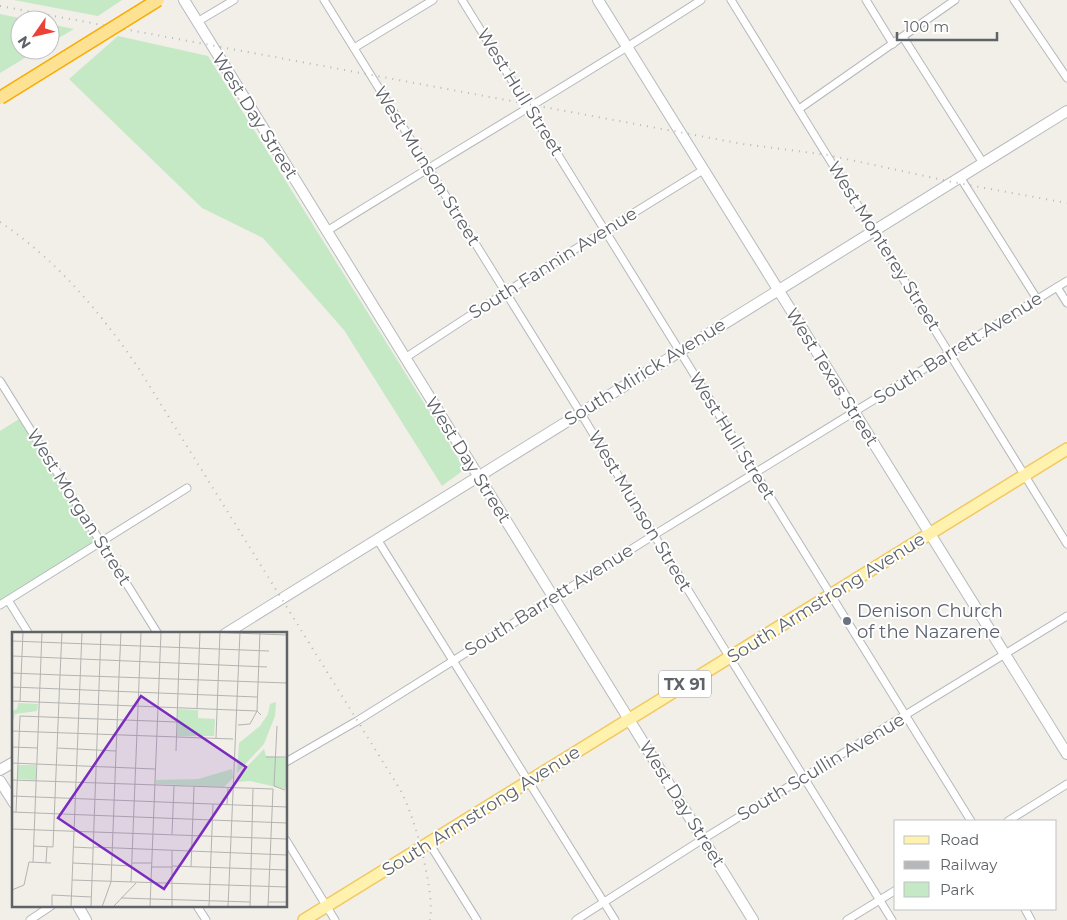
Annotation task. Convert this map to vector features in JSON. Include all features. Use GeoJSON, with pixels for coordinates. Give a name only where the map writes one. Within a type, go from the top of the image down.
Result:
{"type":"FeatureCollection","features":[{"type":"Feature","properties":{"kind":"highway"},"geometry":{"type":"LineString","coordinates":[[0,98],[158,0]]}},
{"type":"Feature","properties":{"kind":"main road","name":"South Armstrong Avenue"},"geometry":{"type":"LineString","coordinates":[[304,920],[1067,448]]}},
{"type":"Feature","properties":{"kind":"street","name":"West Day Street"},"geometry":{"type":"LineString","coordinates":[[184,0],[753,920]]}},
{"type":"Feature","properties":{"kind":"street"},"geometry":{"type":"LineString","coordinates":[[198,22],[234,0]]}},
{"type":"Feature","properties":{"kind":"street","name":"West Munson Street"},"geometry":{"type":"LineString","coordinates":[[324,0],[892,920]]}},
{"type":"Feature","properties":{"kind":"street"},"geometry":{"type":"LineString","coordinates":[[354,48],[433,0]]}},
{"type":"Feature","properties":{"kind":"street","name":"West Hull Street"},"geometry":{"type":"LineString","coordinates":[[462,0],[970,820]]}},
{"type":"Feature","properties":{"kind":"street","name":"West Texas Street"},"geometry":{"type":"LineString","coordinates":[[598,0],[1067,754]]}},
{"type":"Feature","properties":{"kind":"street"},"geometry":{"type":"LineString","coordinates":[[327,231],[628,47],[701,0]]}},
{"type":"Feature","properties":{"kind":"street","name":"West Monterey Street"},"geometry":{"type":"LineString","coordinates":[[731,0],[1067,544]]}},
{"type":"Feature","properties":{"kind":"street"},"geometry":{"type":"LineString","coordinates":[[866,0],[893,44]]}},
{"type":"Feature","properties":{"kind":"street"},"geometry":{"type":"LineString","coordinates":[[799,109],[955,0]]}},
{"type":"Feature","properties":{"kind":"street"},"geometry":{"type":"LineString","coordinates":[[1014,0],[1067,78]]}},
{"type":"Feature","properties":{"kind":"street"},"geometry":{"type":"LineString","coordinates":[[903,37],[983,163]]}},
{"type":"Feature","properties":{"kind":"street","name":"South Mirick Avenue"},"geometry":{"type":"LineString","coordinates":[[227,632],[778,291],[872,230],[1067,111]]}},
{"type":"Feature","properties":{"kind":"street","name":"South Fannin Avenue"},"geometry":{"type":"LineString","coordinates":[[405,358],[506,292],[703,170]]}},
{"type":"Feature","properties":{"kind":"street"},"geometry":{"type":"LineString","coordinates":[[960,177],[1037,298]]}},
{"type":"Feature","properties":{"kind":"street","name":"South Barrett Avenue"},"geometry":{"type":"LineString","coordinates":[[288,761],[357,721],[1067,280]]}},
{"type":"Feature","properties":{"kind":"street"},"geometry":{"type":"LineString","coordinates":[[1057,287],[1067,303]]}},
{"type":"Feature","properties":{"kind":"street","name":"West Morgan Street"},"geometry":{"type":"LineString","coordinates":[[0,381],[157,632]]}},
{"type":"Feature","properties":{"kind":"street"},"geometry":{"type":"LineString","coordinates":[[0,605],[186,488]]}},
{"type":"Feature","properties":{"kind":"street"},"geometry":{"type":"LineString","coordinates":[[377,539],[615,920]]}},
{"type":"Feature","properties":{"kind":"street"},"geometry":{"type":"LineString","coordinates":[[8,600],[28,632]]}},
{"type":"Feature","properties":{"kind":"street","name":"South Scullin Avenue"},"geometry":{"type":"LineString","coordinates":[[576,920],[703,839],[1067,616]]}},
{"type":"Feature","properties":{"kind":"street"},"geometry":{"type":"LineString","coordinates":[[0,770],[12,763]]}},
{"type":"Feature","properties":{"kind":"street"},"geometry":{"type":"LineString","coordinates":[[0,780],[12,800]]}},
{"type":"Feature","properties":{"kind":"street"},"geometry":{"type":"LineString","coordinates":[[1010,820],[1067,784]]}},
{"type":"Feature","properties":{"kind":"street"},"geometry":{"type":"LineString","coordinates":[[288,843],[335,920]]}},
{"type":"Feature","properties":{"kind":"street"},"geometry":{"type":"LineString","coordinates":[[429,843],[477,920]]}},
{"type":"Feature","properties":{"kind":"street"},"geometry":{"type":"LineString","coordinates":[[847,920],[894,891]]}},
{"type":"Feature","properties":{"kind":"street"},"geometry":{"type":"LineString","coordinates":[[30,920],[49,908]]}},
{"type":"Feature","properties":{"kind":"street"},"geometry":{"type":"LineString","coordinates":[[79,908],[86,920]]}},
{"type":"Feature","properties":{"kind":"street"},"geometry":{"type":"LineString","coordinates":[[198,908],[206,920]]}},
{"type":"Feature","properties":{"kind":"green space"},"geometry":{"type":"Polygon","coordinates":[[[14,0],[122,0],[98,16],[14,0]]]}},
{"type":"Feature","properties":{"kind":"green space"},"geometry":{"type":"Polygon","coordinates":[[[0,14],[10,16],[10,60],[21,60],[0,73],[0,14]]]}},
{"type":"Feature","properties":{"kind":"green space"},"geometry":{"type":"Polygon","coordinates":[[[60,26],[74,29],[60,37],[60,26]]]}},
{"type":"Feature","properties":{"kind":"green space"},"geometry":{"type":"Polygon","coordinates":[[[118,36],[208,56],[465,469],[442,486],[344,330],[263,238],[202,208],[69,79],[118,36]]]}},
{"type":"Feature","properties":{"kind":"green space"},"geometry":{"type":"Polygon","coordinates":[[[19,419],[95,541],[0,600],[0,431],[19,419]]]}},
{"type":"Feature","properties":{"kind":"railway"},"geometry":{"type":"LineString","coordinates":[[0,6],[743,144],[828,155],[952,182],[1067,203]]}},
{"type":"Feature","properties":{"kind":"railway"},"geometry":{"type":"LineString","coordinates":[[0,222],[40,253],[77,289],[139,369],[401,791],[418,835],[423,857],[430,895],[430,920]]}},
{"type":"Feature","properties":{"kind":"place","name":"Denison Church of the Nazarene"},"geometry":{"type":"Point","coordinates":[847,621]}}]}
